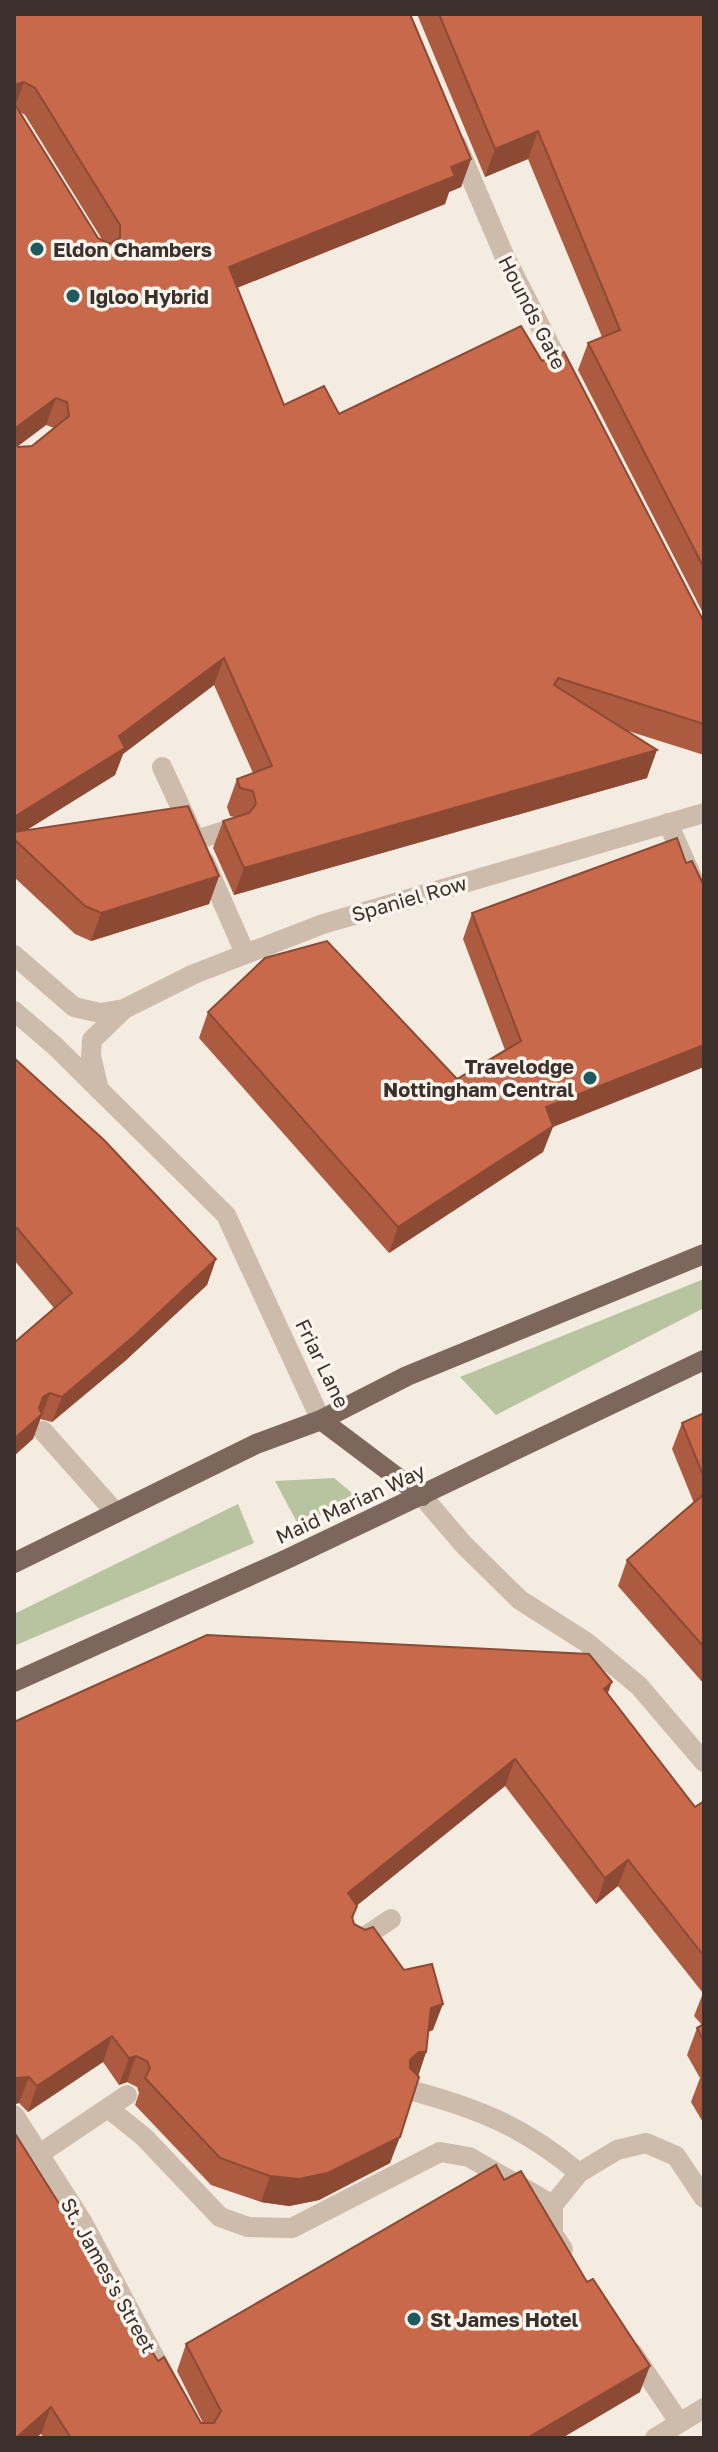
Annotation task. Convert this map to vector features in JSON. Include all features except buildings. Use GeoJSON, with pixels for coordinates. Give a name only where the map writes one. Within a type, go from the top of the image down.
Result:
{"type":"FeatureCollection","features":[{"type":"Feature","properties":{"kind":"main road"},"geometry":{"type":"LineString","coordinates":[[14,1563],[256,1444],[321,1420],[407,1376],[704,1254]]}},
{"type":"Feature","properties":{"kind":"main road","name":"Maid Marian Way"},"geometry":{"type":"LineString","coordinates":[[14,1682],[422,1496],[704,1360]]}},
{"type":"Feature","properties":{"kind":"main road","name":"Friar Lane"},"geometry":{"type":"LineString","coordinates":[[321,1420],[422,1496]]}},
{"type":"Feature","properties":{"kind":"street","name":"Hounds Gate"},"geometry":{"type":"LineString","coordinates":[[448,125],[504,255],[573,391]]}},
{"type":"Feature","properties":{"kind":"street"},"geometry":{"type":"LineString","coordinates":[[162,767],[245,953]]}},
{"type":"Feature","properties":{"kind":"street","name":"Spaniel Row"},"geometry":{"type":"LineString","coordinates":[[14,955],[74,1007],[100,1013],[124,1009],[245,953],[323,924],[704,813]]}},
{"type":"Feature","properties":{"kind":"street"},"geometry":{"type":"LineString","coordinates":[[668,823],[704,904]]}},
{"type":"Feature","properties":{"kind":"street"},"geometry":{"type":"LineString","coordinates":[[196,840],[234,828]]}},
{"type":"Feature","properties":{"kind":"street","name":"Spaniel Row"},"geometry":{"type":"LineString","coordinates":[[100,1093],[91,1056],[92,1040],[124,1009]]}},
{"type":"Feature","properties":{"kind":"street","name":"Friar Lane"},"geometry":{"type":"LineString","coordinates":[[14,1011],[55,1046],[226,1215],[321,1420]]}},
{"type":"Feature","properties":{"kind":"street"},"geometry":{"type":"LineString","coordinates":[[43,1431],[116,1513]]}},
{"type":"Feature","properties":{"kind":"street","name":"Friar Lane"},"geometry":{"type":"LineString","coordinates":[[422,1496],[464,1545],[520,1600],[586,1642],[639,1686],[704,1762]]}},
{"type":"Feature","properties":{"kind":"street"},"geometry":{"type":"LineString","coordinates":[[355,1943],[391,1919]]}},
{"type":"Feature","properties":{"kind":"street"},"geometry":{"type":"LineString","coordinates":[[413,2091],[474,2107],[544,2143],[579,2173]]}},
{"type":"Feature","properties":{"kind":"street"},"geometry":{"type":"LineString","coordinates":[[38,2155],[127,2095]]}},
{"type":"Feature","properties":{"kind":"street"},"geometry":{"type":"LineString","coordinates":[[108,2108],[144,2137],[220,2217],[248,2227],[292,2228],[440,2152],[469,2157],[553,2205]]}},
{"type":"Feature","properties":{"kind":"street","name":"St. James's Street"},"geometry":{"type":"LineString","coordinates":[[14,2115],[83,2223],[177,2398]]}},
{"type":"Feature","properties":{"kind":"street"},"geometry":{"type":"LineString","coordinates":[[578,2271],[553,2234],[553,2205],[579,2173],[617,2150],[646,2143],[676,2156],[704,2198]]}},
{"type":"Feature","properties":{"kind":"street"},"geometry":{"type":"LineString","coordinates":[[620,2334],[679,2422]]}},
{"type":"Feature","properties":{"kind":"street"},"geometry":{"type":"LineString","coordinates":[[655,2438],[704,2408]]}},
{"type":"Feature","properties":{"kind":"green space"},"geometry":{"type":"Polygon","coordinates":[[[704,1279],[704,1308],[496,1415],[460,1377],[704,1279]]]}},
{"type":"Feature","properties":{"kind":"green space"},"geometry":{"type":"Polygon","coordinates":[[[334,1478],[357,1497],[299,1526],[275,1481],[334,1478]]]}},
{"type":"Feature","properties":{"kind":"green space"},"geometry":{"type":"Polygon","coordinates":[[[238,1504],[254,1543],[14,1646],[14,1614],[238,1504]]]}},
{"type":"Feature","properties":{"kind":"place","name":"Eldon Chambers"},"geometry":{"type":"Point","coordinates":[37,249]}},
{"type":"Feature","properties":{"kind":"place","name":"Igloo Hybrid"},"geometry":{"type":"Point","coordinates":[73,296]}},
{"type":"Feature","properties":{"kind":"place","name":"Travelodge Nottingham Central"},"geometry":{"type":"Point","coordinates":[590,1078]}},
{"type":"Feature","properties":{"kind":"place","name":"St James Hotel"},"geometry":{"type":"Point","coordinates":[414,2319]}}]}
